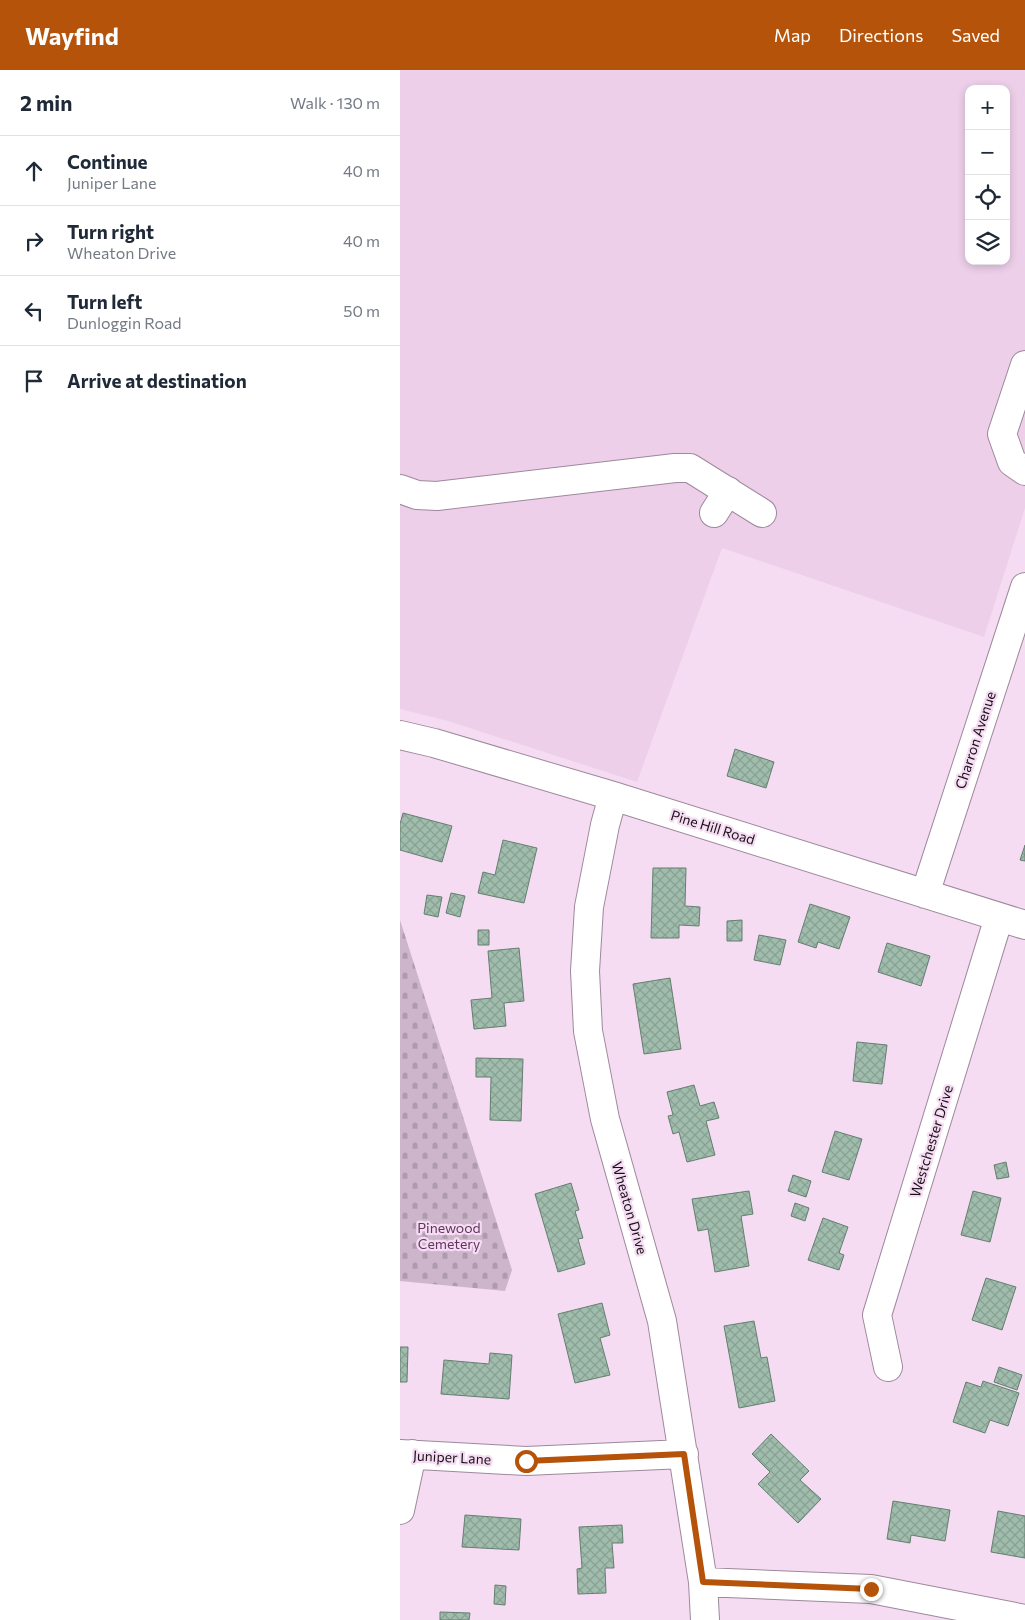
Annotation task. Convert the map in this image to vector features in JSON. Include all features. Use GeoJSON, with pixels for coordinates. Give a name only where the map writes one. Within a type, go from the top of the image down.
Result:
{"type":"FeatureCollection","features":[{"type":"Feature","properties":{"kind":"street"},"geometry":{"type":"LineString","coordinates":[[1025,365],[1002,434],[1012,462],[1025,470]]}},
{"type":"Feature","properties":{"kind":"street"},"geometry":{"type":"LineString","coordinates":[[400,489],[417,495],[437,496],[676,468],[690,468],[721,502],[762,513]]}},
{"type":"Feature","properties":{"kind":"street","name":"Charron Avenue"},"geometry":{"type":"LineString","coordinates":[[925,894],[1016,643],[1025,587]]}},
{"type":"Feature","properties":{"kind":"street","name":"Pine Hill Road"},"geometry":{"type":"LineString","coordinates":[[400,735],[434,743],[613,796],[1025,925]]}},
{"type":"Feature","properties":{"kind":"street","name":"Wheaton Drive"},"geometry":{"type":"LineString","coordinates":[[613,796],[604,825],[589,908],[585,971],[588,1031],[606,1119],[662,1321],[703,1582],[705,1620]]}},
{"type":"Feature","properties":{"kind":"street","name":"Westchester Drive"},"geometry":{"type":"LineString","coordinates":[[888,1367],[877,1316],[999,917]]}},
{"type":"Feature","properties":{"kind":"street"},"geometry":{"type":"LineString","coordinates":[[400,1510],[406,1454]]}},
{"type":"Feature","properties":{"kind":"street","name":"Juniper Lane"},"geometry":{"type":"LineString","coordinates":[[406,1454],[526,1461],[684,1454]]}},
{"type":"Feature","properties":{"kind":"street"},"geometry":{"type":"LineString","coordinates":[[703,1582],[871,1589],[1025,1619]]}},
{"type":"Feature","properties":{"kind":"shaded area"},"geometry":{"type":"Polygon","coordinates":[[[400,70],[1025,70],[1025,508],[984,637],[722,548],[637,782],[448,721],[400,709],[400,70]]]}},
{"type":"Feature","properties":{"kind":"green space","name":"Pinewood Cemetery"},"geometry":{"type":"Polygon","coordinates":[[[400,920],[512,1270],[505,1291],[400,1281],[400,920]]]}},
{"type":"Feature","properties":{"kind":"building"},"geometry":{"type":"Polygon","coordinates":[[[735,749],[774,762],[766,788],[727,776],[735,749]]]}},
{"type":"Feature","properties":{"kind":"building"},"geometry":{"type":"Polygon","coordinates":[[[403,813],[452,826],[442,862],[400,850],[400,824],[403,813]]]}},
{"type":"Feature","properties":{"kind":"building"},"geometry":{"type":"Polygon","coordinates":[[[503,840],[537,848],[524,903],[478,893],[483,872],[495,875],[503,840]]]}},
{"type":"Feature","properties":{"kind":"building"},"geometry":{"type":"Polygon","coordinates":[[[1025,845],[1025,861],[1020,860],[1025,845]]]}},
{"type":"Feature","properties":{"kind":"building"},"geometry":{"type":"Polygon","coordinates":[[[653,868],[686,868],[685,906],[700,907],[699,926],[679,925],[679,938],[651,938],[653,868]]]}},
{"type":"Feature","properties":{"kind":"building"},"geometry":{"type":"Polygon","coordinates":[[[451,893],[465,896],[460,917],[446,913],[451,893]]]}},
{"type":"Feature","properties":{"kind":"building"},"geometry":{"type":"Polygon","coordinates":[[[427,895],[442,897],[438,917],[424,914],[427,895]]]}},
{"type":"Feature","properties":{"kind":"building"},"geometry":{"type":"Polygon","coordinates":[[[810,904],[850,917],[839,949],[818,942],[816,948],[798,942],[810,904]]]}},
{"type":"Feature","properties":{"kind":"building"},"geometry":{"type":"Polygon","coordinates":[[[742,920],[742,941],[727,941],[727,921],[742,920]]]}},
{"type":"Feature","properties":{"kind":"building"},"geometry":{"type":"Polygon","coordinates":[[[478,930],[489,930],[489,945],[478,945],[478,930]]]}},
{"type":"Feature","properties":{"kind":"building"},"geometry":{"type":"Polygon","coordinates":[[[759,935],[786,940],[780,965],[754,960],[759,935]]]}},
{"type":"Feature","properties":{"kind":"building"},"geometry":{"type":"Polygon","coordinates":[[[887,943],[930,956],[921,986],[878,972],[887,943]]]}},
{"type":"Feature","properties":{"kind":"building"},"geometry":{"type":"Polygon","coordinates":[[[519,948],[524,1001],[504,1003],[506,1026],[474,1029],[471,1000],[492,998],[488,951],[519,948]]]}},
{"type":"Feature","properties":{"kind":"building"},"geometry":{"type":"Polygon","coordinates":[[[670,978],[681,1049],[644,1054],[633,984],[670,978]]]}},
{"type":"Feature","properties":{"kind":"building"},"geometry":{"type":"Polygon","coordinates":[[[857,1042],[887,1045],[882,1084],[853,1081],[857,1042]]]}},
{"type":"Feature","properties":{"kind":"building"},"geometry":{"type":"Polygon","coordinates":[[[476,1058],[523,1059],[521,1121],[490,1120],[491,1077],[476,1077],[476,1058]]]}},
{"type":"Feature","properties":{"kind":"building"},"geometry":{"type":"Polygon","coordinates":[[[694,1085],[700,1106],[714,1102],[719,1118],[706,1121],[715,1155],[687,1162],[679,1132],[673,1134],[668,1116],[673,1115],[667,1092],[694,1085]]]}},
{"type":"Feature","properties":{"kind":"building"},"geometry":{"type":"Polygon","coordinates":[[[835,1131],[862,1139],[849,1180],[822,1172],[835,1131]]]}},
{"type":"Feature","properties":{"kind":"building"},"geometry":{"type":"Polygon","coordinates":[[[1006,1162],[1009,1177],[997,1179],[994,1165],[1006,1162]]]}},
{"type":"Feature","properties":{"kind":"building"},"geometry":{"type":"Polygon","coordinates":[[[793,1175],[811,1181],[806,1197],[788,1191],[793,1175]]]}},
{"type":"Feature","properties":{"kind":"building"},"geometry":{"type":"Polygon","coordinates":[[[571,1183],[579,1210],[575,1211],[583,1238],[578,1239],[585,1264],[558,1272],[535,1194],[571,1183]]]}},
{"type":"Feature","properties":{"kind":"building"},"geometry":{"type":"Polygon","coordinates":[[[749,1191],[753,1214],[741,1216],[749,1266],[715,1272],[708,1229],[698,1231],[692,1199],[749,1191]]]}},
{"type":"Feature","properties":{"kind":"building"},"geometry":{"type":"Polygon","coordinates":[[[973,1191],[1001,1198],[990,1242],[961,1235],[973,1191]]]}},
{"type":"Feature","properties":{"kind":"building"},"geometry":{"type":"Polygon","coordinates":[[[795,1203],[809,1208],[805,1221],[791,1216],[795,1203]]]}},
{"type":"Feature","properties":{"kind":"building"},"geometry":{"type":"Polygon","coordinates":[[[823,1218],[848,1227],[839,1253],[844,1255],[839,1270],[808,1260],[823,1218]]]}},
{"type":"Feature","properties":{"kind":"building"},"geometry":{"type":"Polygon","coordinates":[[[986,1278],[1016,1287],[1002,1330],[972,1320],[986,1278]]]}},
{"type":"Feature","properties":{"kind":"building"},"geometry":{"type":"Polygon","coordinates":[[[602,1303],[610,1335],[600,1338],[610,1375],[575,1383],[558,1314],[602,1303]]]}},
{"type":"Feature","properties":{"kind":"building"},"geometry":{"type":"Polygon","coordinates":[[[754,1321],[761,1358],[767,1357],[775,1401],[739,1408],[724,1326],[754,1321]]]}},
{"type":"Feature","properties":{"kind":"building"},"geometry":{"type":"Polygon","coordinates":[[[400,1347],[408,1347],[407,1382],[400,1382],[400,1347]]]}},
{"type":"Feature","properties":{"kind":"building"},"geometry":{"type":"Polygon","coordinates":[[[490,1353],[512,1355],[509,1399],[441,1394],[444,1360],[489,1364],[490,1353]]]}},
{"type":"Feature","properties":{"kind":"building"},"geometry":{"type":"Polygon","coordinates":[[[999,1367],[1022,1375],[1017,1390],[994,1382],[999,1367]]]}},
{"type":"Feature","properties":{"kind":"building"},"geometry":{"type":"Polygon","coordinates":[[[983,1381],[1019,1393],[1008,1426],[990,1420],[985,1433],[953,1422],[966,1382],[981,1387],[983,1381]]]}},
{"type":"Feature","properties":{"kind":"building"},"geometry":{"type":"Polygon","coordinates":[[[771,1434],[809,1471],[800,1480],[821,1499],[798,1523],[758,1484],[770,1472],[752,1454],[771,1434]]]}},
{"type":"Feature","properties":{"kind":"building"},"geometry":{"type":"Polygon","coordinates":[[[893,1501],[950,1510],[945,1541],[911,1535],[910,1543],[887,1539],[893,1501]]]}},
{"type":"Feature","properties":{"kind":"building"},"geometry":{"type":"Polygon","coordinates":[[[998,1511],[1025,1516],[1025,1558],[991,1552],[998,1511]]]}},
{"type":"Feature","properties":{"kind":"building"},"geometry":{"type":"Polygon","coordinates":[[[465,1515],[521,1519],[519,1550],[462,1547],[465,1515]]]}},
{"type":"Feature","properties":{"kind":"building"},"geometry":{"type":"Polygon","coordinates":[[[622,1525],[623,1543],[612,1543],[614,1568],[605,1568],[606,1593],[578,1594],[577,1569],[582,1568],[579,1527],[622,1525]]]}},
{"type":"Feature","properties":{"kind":"building"},"geometry":{"type":"Polygon","coordinates":[[[495,1585],[506,1586],[505,1605],[494,1604],[495,1585]]]}},
{"type":"Feature","properties":{"kind":"building"},"geometry":{"type":"Polygon","coordinates":[[[440,1612],[470,1613],[469,1620],[440,1620],[440,1612]]]}},
{"type":"Feature","properties":{"kind":"route"},"geometry":{"type":"LineString","coordinates":[[526,1461],[684,1454],[703,1582],[871,1589]]}}]}
